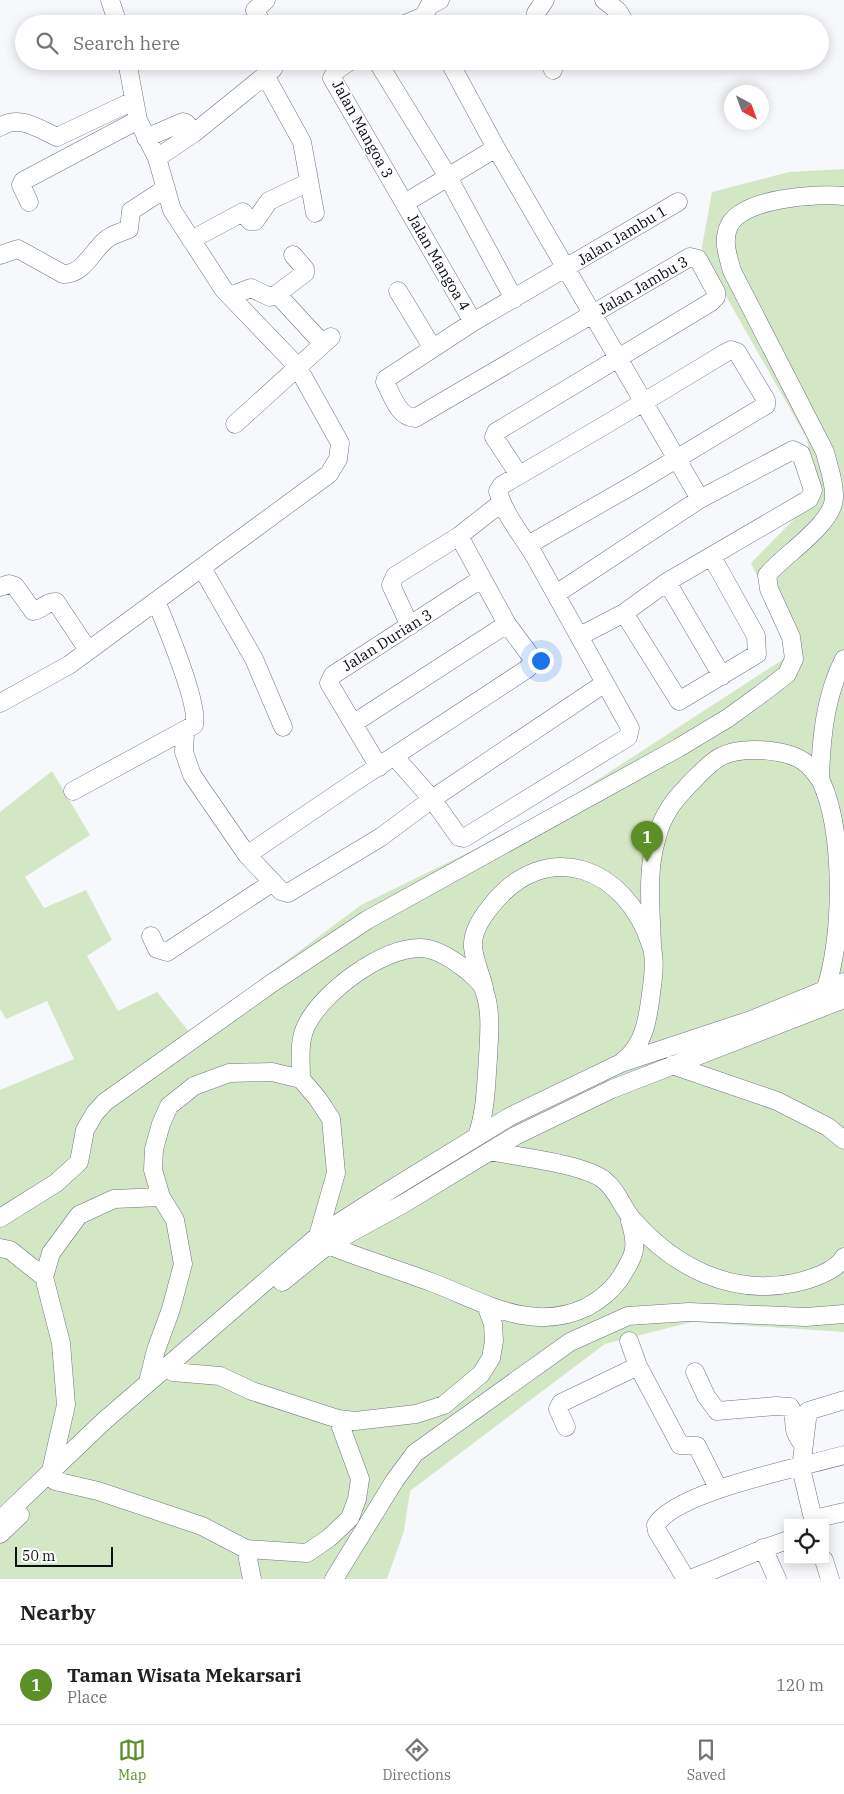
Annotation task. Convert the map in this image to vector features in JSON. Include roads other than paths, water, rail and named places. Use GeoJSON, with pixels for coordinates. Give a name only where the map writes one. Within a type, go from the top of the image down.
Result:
{"type":"FeatureCollection","features":[{"type":"Feature","properties":{"kind":"street"},"geometry":{"type":"LineString","coordinates":[[110,0],[115,15]]}},
{"type":"Feature","properties":{"kind":"street"},"geometry":{"type":"LineString","coordinates":[[258,15],[255,10],[266,0]]}},
{"type":"Feature","properties":{"kind":"street"},"geometry":{"type":"LineString","coordinates":[[427,15],[429,6],[440,0]]}},
{"type":"Feature","properties":{"kind":"street"},"geometry":{"type":"LineString","coordinates":[[536,15],[545,0]]}},
{"type":"Feature","properties":{"kind":"street"},"geometry":{"type":"LineString","coordinates":[[604,0],[618,10],[621,15]]}},
{"type":"Feature","properties":{"kind":"street"},"geometry":{"type":"LineString","coordinates":[[0,703],[69,665],[329,474],[338,459],[340,443],[297,366],[230,296],[172,210],[157,158],[138,120],[128,70]]}},
{"type":"Feature","properties":{"kind":"street"},"geometry":{"type":"LineString","coordinates":[[157,158],[194,133],[272,70]]}},
{"type":"Feature","properties":{"kind":"street","name":"Jalan Mangoa 3"},"geometry":{"type":"LineString","coordinates":[[337,70],[332,78],[404,202]]}},
{"type":"Feature","properties":{"kind":"street"},"geometry":{"type":"LineString","coordinates":[[382,70],[446,175],[514,299]]}},
{"type":"Feature","properties":{"kind":"street"},"geometry":{"type":"LineString","coordinates":[[454,70],[496,148],[700,500]]}},
{"type":"Feature","properties":{"kind":"street"},"geometry":{"type":"LineString","coordinates":[[265,75],[302,142],[316,213]]}},
{"type":"Feature","properties":{"kind":"street"},"geometry":{"type":"LineString","coordinates":[[0,127],[7,122],[18,121],[58,138],[133,101]]}},
{"type":"Feature","properties":{"kind":"street"},"geometry":{"type":"LineString","coordinates":[[29,202],[20,185],[23,181],[138,120]]}},
{"type":"Feature","properties":{"kind":"street"},"geometry":{"type":"LineString","coordinates":[[146,138],[183,122],[194,133]]}},
{"type":"Feature","properties":{"kind":"street"},"geometry":{"type":"LineString","coordinates":[[404,202],[446,175],[496,148]]}},
{"type":"Feature","properties":{"kind":"street"},"geometry":{"type":"LineString","coordinates":[[191,240],[243,212],[250,220],[256,221],[269,201],[309,182]]}},
{"type":"Feature","properties":{"kind":"street"},"geometry":{"type":"LineString","coordinates":[[0,254],[18,249],[63,274],[67,274],[86,264],[105,240],[129,229],[131,211],[166,188]]}},
{"type":"Feature","properties":{"kind":"street"},"geometry":{"type":"LineString","coordinates":[[0,1218],[56,1183],[80,1162],[86,1130],[95,1113],[105,1102],[272,984],[368,920],[711,728],[787,674],[794,658],[791,637],[769,590],[767,575],[827,518],[834,499],[832,479],[825,452],[732,271],[725,247],[729,225],[742,212],[766,202],[824,194],[844,196]]}},
{"type":"Feature","properties":{"kind":"street","name":"Jalan Mangoa 4"},"geometry":{"type":"LineString","coordinates":[[404,202],[472,322]]}},
{"type":"Feature","properties":{"kind":"street","name":"Jalan Jambu 1"},"geometry":{"type":"LineString","coordinates":[[592,315],[415,418],[408,418],[402,414],[385,380],[472,322],[678,202]]}},
{"type":"Feature","properties":{"kind":"street"},"geometry":{"type":"LineString","coordinates":[[230,296],[251,288],[271,298],[278,294],[304,273],[305,269],[293,255]]}},
{"type":"Feature","properties":{"kind":"street","name":"Jalan Jambu 3"},"geometry":{"type":"LineString","coordinates":[[592,315],[690,256],[698,259],[712,281],[716,297],[711,302],[618,359]]}},
{"type":"Feature","properties":{"kind":"street"},"geometry":{"type":"LineString","coordinates":[[398,291],[432,347]]}},
{"type":"Feature","properties":{"kind":"street"},"geometry":{"type":"LineString","coordinates":[[235,424],[327,340],[278,294]]}},
{"type":"Feature","properties":{"kind":"street"},"geometry":{"type":"LineString","coordinates":[[394,756],[432,799],[459,837],[464,838],[628,737],[630,728],[528,545],[501,503],[498,491],[502,485],[596,429],[645,403],[731,350],[739,355],[766,400],[766,405],[528,545]]}},
{"type":"Feature","properties":{"kind":"street"},"geometry":{"type":"LineString","coordinates":[[519,475],[494,437],[496,432],[618,359]]}},
{"type":"Feature","properties":{"kind":"street"},"geometry":{"type":"LineString","coordinates":[[556,594],[700,500],[793,450],[801,454],[812,490],[809,500],[667,582],[624,612],[580,636]]}},
{"type":"Feature","properties":{"kind":"street"},"geometry":{"type":"LineString","coordinates":[[410,626],[391,585],[391,580],[394,576],[459,536],[501,503]]}},
{"type":"Feature","properties":{"kind":"street"},"geometry":{"type":"LineString","coordinates":[[247,855],[531,665],[533,659],[507,624],[459,536]]}},
{"type":"Feature","properties":{"kind":"street"},"geometry":{"type":"LineString","coordinates":[[624,612],[679,701],[722,676],[757,654],[758,650],[756,636],[712,557]]}},
{"type":"Feature","properties":{"kind":"street"},"geometry":{"type":"LineString","coordinates":[[202,568],[254,659],[283,727]]}},
{"type":"Feature","properties":{"kind":"street","name":"Jalan Durian 3"},"geometry":{"type":"LineString","coordinates":[[378,767],[329,683],[330,679],[333,675],[481,579]]}},
{"type":"Feature","properties":{"kind":"street"},"geometry":{"type":"LineString","coordinates":[[667,582],[722,676]]}},
{"type":"Feature","properties":{"kind":"street"},"geometry":{"type":"LineString","coordinates":[[0,587],[9,584],[15,586],[33,611],[38,610],[45,604],[56,602],[88,650]]}},
{"type":"Feature","properties":{"kind":"street"},"geometry":{"type":"LineString","coordinates":[[73,791],[185,732],[194,725],[193,708],[183,670],[156,601]]}},
{"type":"Feature","properties":{"kind":"street"},"geometry":{"type":"LineString","coordinates":[[354,723],[507,624]]}},
{"type":"Feature","properties":{"kind":"street"},"geometry":{"type":"LineString","coordinates":[[820,780],[821,745],[827,711],[835,677],[844,659]]}},
{"type":"Feature","properties":{"kind":"street"},"geometry":{"type":"LineString","coordinates":[[185,732],[184,752],[192,775],[247,855],[283,893],[290,892],[381,837],[432,799],[605,683]]}},
{"type":"Feature","properties":{"kind":"street"},"geometry":{"type":"LineString","coordinates":[[621,1063],[633,1054],[648,1023],[653,979],[650,882],[656,838],[669,808],[698,776],[722,756],[752,749],[779,753],[803,761],[820,780],[830,797],[838,828],[843,891],[840,929],[834,966],[825,991]]}},
{"type":"Feature","properties":{"kind":"street"},"geometry":{"type":"LineString","coordinates":[[477,1136],[484,1120],[489,1025],[484,988],[473,947],[476,930],[502,892],[517,880],[538,870],[556,865],[587,870],[615,887],[637,912],[652,946]]}},
{"type":"Feature","properties":{"kind":"street"},"geometry":{"type":"LineString","coordinates":[[150,936],[157,949],[167,952],[207,928],[273,882]]}},
{"type":"Feature","properties":{"kind":"street"},"geometry":{"type":"LineString","coordinates":[[301,1080],[300,1041],[315,1009],[354,974],[388,956],[408,949],[422,948],[445,955],[463,967],[484,988]]}},
{"type":"Feature","properties":{"kind":"street"},"geometry":{"type":"LineString","coordinates":[[0,1534],[53,1476],[148,1382],[323,1240],[477,1136],[509,1117],[621,1063],[663,1047],[752,1020],[844,982]]}},
{"type":"Feature","properties":{"kind":"street"},"geometry":{"type":"LineString","coordinates":[[0,1520],[323,1240],[403,1204],[490,1151],[612,1088],[844,1000]]}},
{"type":"Feature","properties":{"kind":"street"},"geometry":{"type":"LineString","coordinates":[[663,1047],[673,1066],[777,1100],[828,1128],[842,1141]]}},
{"type":"Feature","properties":{"kind":"street"},"geometry":{"type":"LineString","coordinates":[[148,1382],[156,1350],[172,1308],[183,1264],[175,1220],[161,1197],[153,1170],[154,1149],[161,1124],[170,1106],[194,1086],[229,1073],[272,1072],[301,1080],[318,1099],[331,1120],[336,1173],[323,1240]]}},
{"type":"Feature","properties":{"kind":"street"},"geometry":{"type":"LineString","coordinates":[[323,1240],[438,1284],[486,1305],[524,1316],[548,1317],[571,1315],[594,1303],[615,1286],[630,1262],[636,1241],[629,1216],[620,1198],[604,1180],[587,1172],[490,1151]]}},
{"type":"Feature","properties":{"kind":"street"},"geometry":{"type":"LineString","coordinates":[[53,1476],[66,1405],[61,1343],[44,1277],[51,1253],[79,1215],[114,1199],[161,1197]]}},
{"type":"Feature","properties":{"kind":"street"},"geometry":{"type":"LineString","coordinates":[[629,1216],[646,1236],[674,1258],[705,1276],[739,1283],[775,1287],[813,1279],[844,1257]]}},
{"type":"Feature","properties":{"kind":"street"},"geometry":{"type":"LineString","coordinates":[[0,1248],[10,1250],[44,1277]]}},
{"type":"Feature","properties":{"kind":"street"},"geometry":{"type":"LineString","coordinates":[[173,1372],[220,1376],[252,1391],[338,1419],[355,1420],[416,1414],[444,1405],[481,1374],[491,1358],[494,1341],[493,1324],[486,1305]]}},
{"type":"Feature","properties":{"kind":"street"},"geometry":{"type":"LineString","coordinates":[[334,1579],[395,1480],[415,1453],[570,1342],[628,1316],[689,1312],[806,1317],[844,1314]]}},
{"type":"Feature","properties":{"kind":"street"},"geometry":{"type":"LineString","coordinates":[[629,1341],[638,1366],[680,1445],[694,1445],[698,1448],[718,1488]]}},
{"type":"Feature","properties":{"kind":"street"},"geometry":{"type":"LineString","coordinates":[[566,1426],[558,1408],[561,1403],[638,1366]]}},
{"type":"Feature","properties":{"kind":"street"},"geometry":{"type":"LineString","coordinates":[[695,1372],[706,1396],[716,1411],[789,1406],[794,1413],[793,1429],[803,1444]]}},
{"type":"Feature","properties":{"kind":"street"},"geometry":{"type":"LineString","coordinates":[[814,1519],[801,1468],[809,1410],[844,1400]]}},
{"type":"Feature","properties":{"kind":"street"},"geometry":{"type":"LineString","coordinates":[[53,1476],[202,1526],[246,1549],[307,1553],[329,1538],[350,1518],[357,1498],[360,1479],[338,1419]]}},
{"type":"Feature","properties":{"kind":"street"},"geometry":{"type":"LineString","coordinates":[[686,1579],[656,1525],[662,1518],[684,1504],[718,1488],[801,1468],[844,1455]]}},
{"type":"Feature","properties":{"kind":"street"},"geometry":{"type":"LineString","coordinates":[[821,1519],[844,1512]]}},
{"type":"Feature","properties":{"kind":"street"},"geometry":{"type":"LineString","coordinates":[[690,1579],[763,1548],[784,1541]]}},
{"type":"Feature","properties":{"kind":"street"},"geometry":{"type":"LineString","coordinates":[[763,1548],[777,1579]]}},
{"type":"Feature","properties":{"kind":"street"},"geometry":{"type":"LineString","coordinates":[[246,1549],[252,1579]]}},
{"type":"Feature","properties":{"kind":"street"},"geometry":{"type":"LineString","coordinates":[[825,1564],[830,1579]]}},
{"type":"Feature","properties":{"kind":"place","name":"Taman Wisata Mekarsari"},"geometry":{"type":"Point","coordinates":[647,862]}}]}
